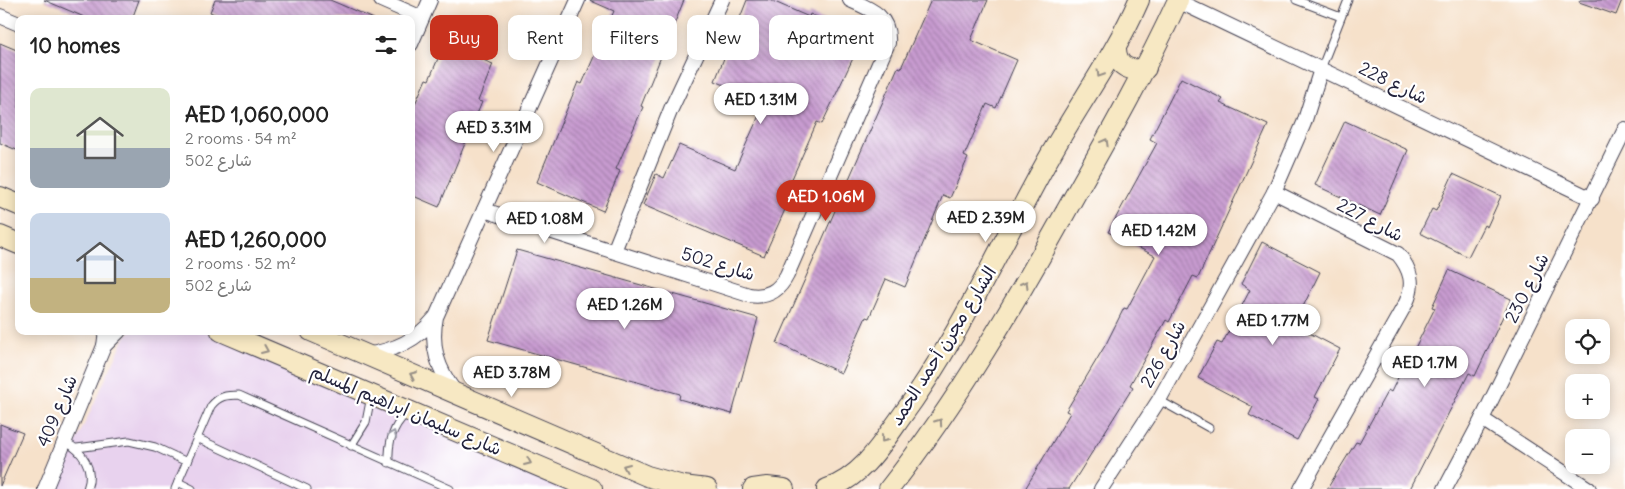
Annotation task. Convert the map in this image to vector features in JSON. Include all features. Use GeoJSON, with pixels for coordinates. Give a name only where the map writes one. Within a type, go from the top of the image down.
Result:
{"type":"FeatureCollection","features":[{"type":"Feature","properties":{"kind":"street"},"geometry":{"type":"LineString","coordinates":[[380,0],[422,18]]}},
{"type":"Feature","properties":{"kind":"street"},"geometry":{"type":"LineString","coordinates":[[415,35],[430,0]]}},
{"type":"Feature","properties":{"kind":"street"},"geometry":{"type":"LineString","coordinates":[[455,392],[442,373],[435,354],[434,330],[436,318],[578,0]]}},
{"type":"Feature","properties":{"kind":"street"},"geometry":{"type":"LineString","coordinates":[[614,251],[671,109],[722,0]]}},
{"type":"Feature","properties":{"kind":"street","name":"شارع 502"},"geometry":{"type":"LineString","coordinates":[[484,210],[749,295],[763,296],[780,286],[888,43],[887,27],[883,19],[871,9],[850,0]]}},
{"type":"Feature","properties":{"kind":"street","name":"الشارع مجرن أحمد الحمد"},"geometry":{"type":"LineString","coordinates":[[827,489],[844,480],[869,460],[908,408],[933,370],[979,293],[1052,153],[1116,49],[1139,0]]}},
{"type":"Feature","properties":{"kind":"street","name":"الشارع مجرن أحمد الحمد"},"geometry":{"type":"LineString","coordinates":[[889,489],[949,408],[1005,319],[1146,68],[1178,0]]}},
{"type":"Feature","properties":{"kind":"street","name":"شارع 228"},"geometry":{"type":"LineString","coordinates":[[1178,0],[1592,200]]}},
{"type":"Feature","properties":{"kind":"street"},"geometry":{"type":"LineString","coordinates":[[0,16],[15,22]]}},
{"type":"Feature","properties":{"kind":"street"},"geometry":{"type":"LineString","coordinates":[[1116,49],[1118,59],[1125,67],[1135,70],[1146,68]]}},
{"type":"Feature","properties":{"kind":"street","name":"شارع 226"},"geometry":{"type":"LineString","coordinates":[[1101,489],[1159,400],[1274,192],[1304,123],[1321,69]]}},
{"type":"Feature","properties":{"kind":"street","name":"شارع 230"},"geometry":{"type":"LineString","coordinates":[[1444,489],[1482,419],[1592,200],[1625,129]]}},
{"type":"Feature","properties":{"kind":"street","name":"شارع 227"},"geometry":{"type":"LineString","coordinates":[[1274,192],[1398,254],[1410,272],[1412,282],[1406,303],[1301,489]]}},
{"type":"Feature","properties":{"kind":"street"},"geometry":{"type":"LineString","coordinates":[[0,197],[15,203]]}},
{"type":"Feature","properties":{"kind":"street"},"geometry":{"type":"LineString","coordinates":[[0,236],[15,242]]}},
{"type":"Feature","properties":{"kind":"street"},"geometry":{"type":"LineString","coordinates":[[366,355],[395,349],[418,336],[436,318]]}},
{"type":"Feature","properties":{"kind":"street","name":"شارع 409"},"geometry":{"type":"LineString","coordinates":[[45,489],[71,445],[104,346],[105,335]]}},
{"type":"Feature","properties":{"kind":"street","name":"شارع 409"},"geometry":{"type":"LineString","coordinates":[[104,346],[115,335]]}},
{"type":"Feature","properties":{"kind":"street","name":"شارع سليمان ابراهيم المسلم"},"geometry":{"type":"LineString","coordinates":[[230,335],[592,489]]}},
{"type":"Feature","properties":{"kind":"street","name":"شارع سليمان ابراهيم المسلم"},"geometry":{"type":"LineString","coordinates":[[320,335],[647,476],[683,486],[706,489]]}},
{"type":"Feature","properties":{"kind":"street"},"geometry":{"type":"LineString","coordinates":[[1482,419],[1589,489]]}},
{"type":"Feature","properties":{"kind":"street"},"geometry":{"type":"LineString","coordinates":[[753,489],[767,487],[784,489]]}},
{"type":"Feature","properties":{"kind":"lane"},"geometry":{"type":"LineString","coordinates":[[1296,0],[1341,17]]}},
{"type":"Feature","properties":{"kind":"lane"},"geometry":{"type":"LineString","coordinates":[[1321,69],[1348,0]]}},
{"type":"Feature","properties":{"kind":"lane"},"geometry":{"type":"LineString","coordinates":[[192,489],[177,486],[211,406],[218,398],[239,395],[450,489]]}},
{"type":"Feature","properties":{"kind":"lane"},"geometry":{"type":"LineString","coordinates":[[351,446],[366,422],[372,395]]}},
{"type":"Feature","properties":{"kind":"lane"},"geometry":{"type":"LineString","coordinates":[[1159,400],[1209,428]]}},
{"type":"Feature","properties":{"kind":"lane"},"geometry":{"type":"LineString","coordinates":[[389,463],[390,440],[401,419],[409,411]]}},
{"type":"Feature","properties":{"kind":"lane"},"geometry":{"type":"LineString","coordinates":[[197,438],[296,487],[306,489]]}},
{"type":"Feature","properties":{"kind":"lane"},"geometry":{"type":"LineString","coordinates":[[71,445],[129,441],[155,447],[187,462]]}},
{"type":"Feature","properties":{"kind":"lane"},"geometry":{"type":"LineString","coordinates":[[71,445],[90,473],[87,489]]}},
{"type":"Feature","properties":{"kind":"shaded area"},"geometry":{"type":"Polygon","coordinates":[[[126,335],[214,335],[371,395],[592,489],[54,489],[126,335]]]}},
{"type":"Feature","properties":{"kind":"building"},"geometry":{"type":"Polygon","coordinates":[[[44,0],[139,0],[133,15],[80,15],[44,0]]]}},
{"type":"Feature","properties":{"kind":"building"},"geometry":{"type":"Polygon","coordinates":[[[215,0],[330,0],[365,15],[216,15],[210,12],[215,0]]]}},
{"type":"Feature","properties":{"kind":"building"},"geometry":{"type":"Polygon","coordinates":[[[589,0],[684,0],[677,17],[677,15],[612,15],[614,11],[589,0]]]}},
{"type":"Feature","properties":{"kind":"building"},"geometry":{"type":"Polygon","coordinates":[[[747,0],[770,0],[804,15],[769,15],[769,60],[852,60],[822,124],[817,122],[787,190],[793,192],[764,256],[643,205],[656,174],[664,178],[679,145],[735,169],[765,102],[715,81],[723,60],[759,60],[759,15],[741,15],[747,0]]]}},
{"type":"Feature","properties":{"kind":"building"},"geometry":{"type":"Polygon","coordinates":[[[931,0],[988,0],[971,40],[1017,60],[996,108],[987,104],[964,156],[968,158],[950,198],[943,195],[905,287],[886,279],[869,318],[866,317],[841,373],[777,343],[898,67],[901,68],[931,0]]]}},
{"type":"Feature","properties":{"kind":"building"},"geometry":{"type":"Polygon","coordinates":[[[1580,0],[1622,0],[1616,15],[1579,2],[1580,0]]]}},
{"type":"Feature","properties":{"kind":"building"},"geometry":{"type":"Polygon","coordinates":[[[0,43],[15,49],[15,149],[0,143],[0,43]]]}},
{"type":"Feature","properties":{"kind":"building"},"geometry":{"type":"Polygon","coordinates":[[[437,60],[483,60],[493,64],[478,101],[482,102],[439,207],[415,197],[415,104],[426,79],[429,80],[437,60]]]}},
{"type":"Feature","properties":{"kind":"building"},"geometry":{"type":"Polygon","coordinates":[[[593,60],[660,60],[641,106],[643,107],[616,169],[620,171],[603,211],[537,182],[578,82],[582,84],[593,60]]]}},
{"type":"Feature","properties":{"kind":"building"},"geometry":{"type":"Polygon","coordinates":[[[1181,78],[1223,99],[1220,103],[1268,125],[1198,278],[1193,276],[1169,322],[1166,320],[1130,385],[1133,387],[1069,489],[1025,489],[1070,413],[1066,411],[1106,344],[1124,308],[1127,309],[1155,256],[1108,232],[1157,143],[1150,139],[1181,78]]]}},
{"type":"Feature","properties":{"kind":"building"},"geometry":{"type":"Polygon","coordinates":[[[1345,121],[1408,150],[1380,215],[1315,185],[1345,121]]]}},
{"type":"Feature","properties":{"kind":"building"},"geometry":{"type":"Polygon","coordinates":[[[1453,174],[1501,196],[1487,227],[1484,225],[1468,257],[1420,233],[1432,209],[1436,211],[1453,174]]]}},
{"type":"Feature","properties":{"kind":"building"},"geometry":{"type":"Polygon","coordinates":[[[1262,242],[1320,272],[1294,325],[1340,349],[1315,397],[1319,399],[1297,440],[1249,415],[1253,407],[1198,378],[1217,342],[1222,344],[1250,290],[1241,284],[1262,242]]]}},
{"type":"Feature","properties":{"kind":"building"},"geometry":{"type":"Polygon","coordinates":[[[517,250],[758,318],[732,414],[679,399],[680,394],[488,340],[517,250]]]}},
{"type":"Feature","properties":{"kind":"building"},"geometry":{"type":"Polygon","coordinates":[[[1449,270],[1511,299],[1475,376],[1469,373],[1410,489],[1327,489],[1356,442],[1359,443],[1388,390],[1391,392],[1435,308],[1432,307],[1449,270]]]}},
{"type":"Feature","properties":{"kind":"building"},"geometry":{"type":"Polygon","coordinates":[[[0,424],[23,433],[0,486],[0,424]]]}}]}
